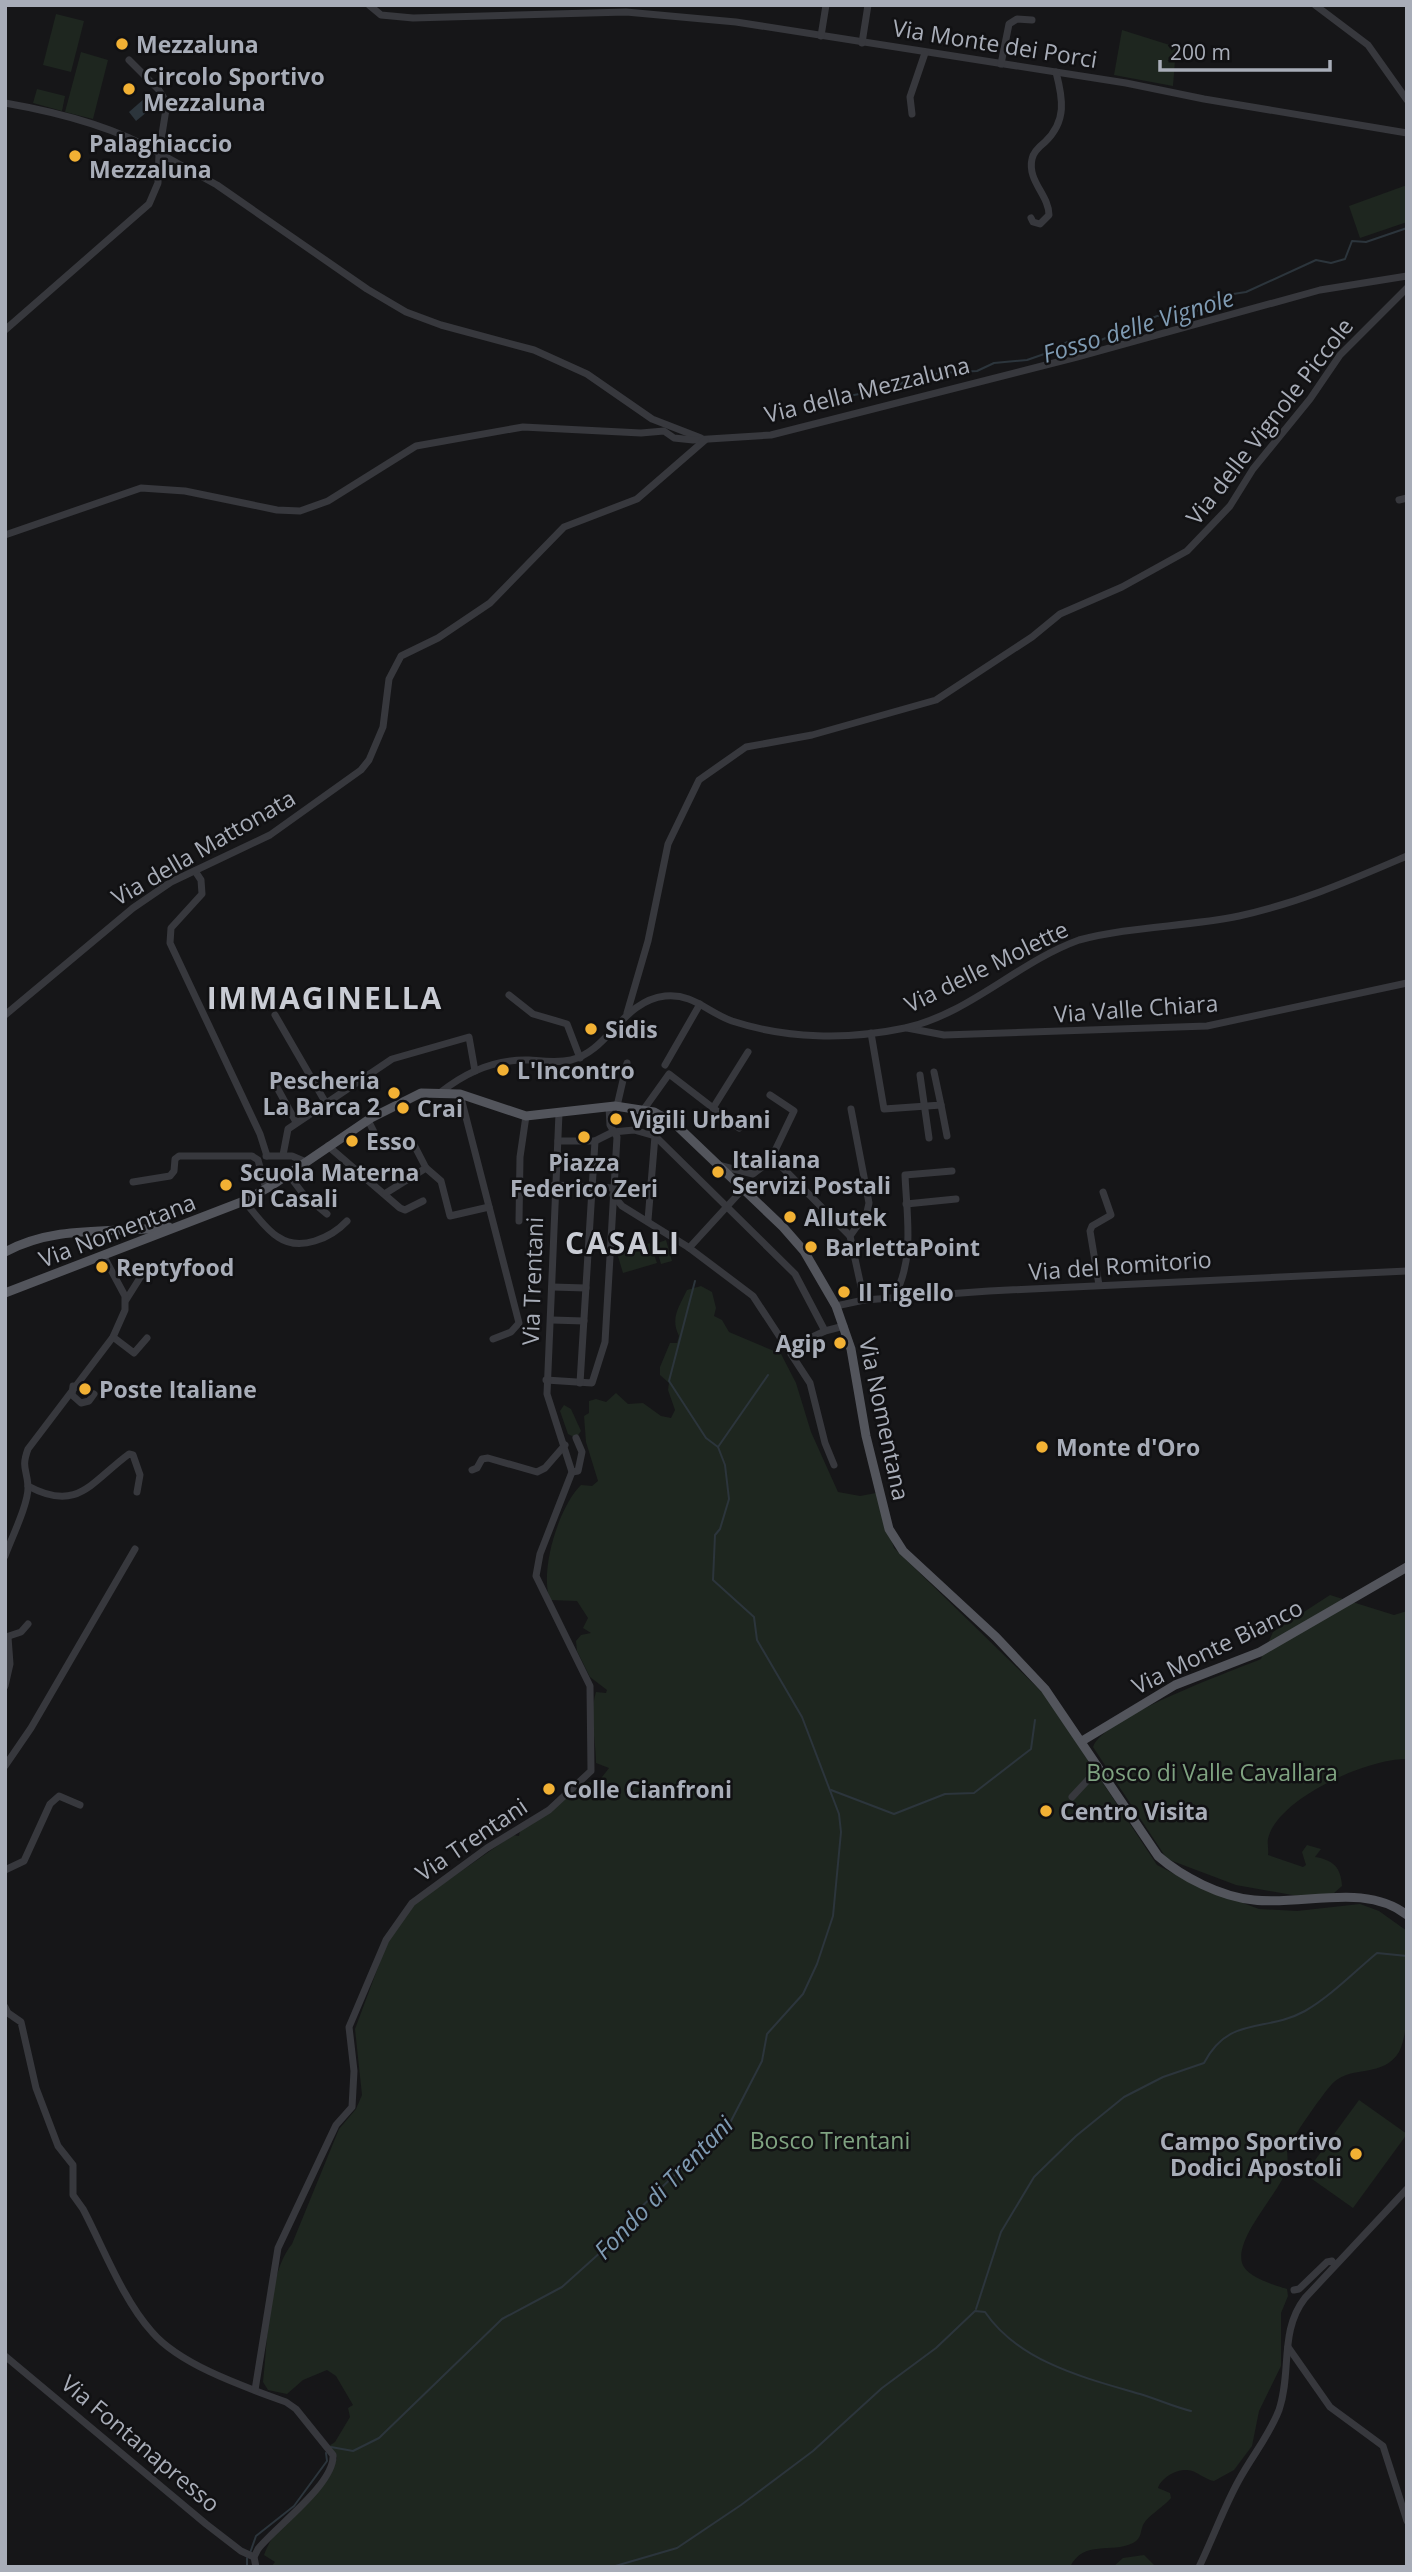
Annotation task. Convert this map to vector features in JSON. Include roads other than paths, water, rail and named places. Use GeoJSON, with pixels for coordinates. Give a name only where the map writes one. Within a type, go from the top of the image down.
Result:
{"type":"FeatureCollection","features":[{"type":"Feature","properties":{"kind":"main road","name":"Via Nomentana"},"geometry":{"type":"LineString","coordinates":[[5,1293],[244,1201],[368,1120],[411,1096],[441,1092],[460,1094],[526,1116],[613,1107],[644,1109],[674,1123],[804,1251],[836,1306],[844,1326],[866,1436],[892,1536],[903,1550],[1040,1682],[1082,1741],[1148,1844],[1177,1871],[1240,1898],[1267,1901],[1370,1899],[1391,1904],[1407,1916]]}},
{"type":"Feature","properties":{"kind":"main road"},"geometry":{"type":"LineString","coordinates":[[5,1252],[29,1242],[71,1232],[184,1225]]}},
{"type":"Feature","properties":{"kind":"main road","name":"Via Monte Bianco"},"geometry":{"type":"LineString","coordinates":[[1082,1741],[1175,1685],[1260,1652],[1407,1567]]}},
{"type":"Feature","properties":{"kind":"street","name":"Via Monte dei Porci"},"geometry":{"type":"LineString","coordinates":[[369,5],[381,15],[428,19],[634,12],[736,22],[925,54],[1056,72],[1407,133]]}},
{"type":"Feature","properties":{"kind":"street"},"geometry":{"type":"LineString","coordinates":[[821,36],[826,5]]}},
{"type":"Feature","properties":{"kind":"street"},"geometry":{"type":"LineString","coordinates":[[862,43],[868,5]]}},
{"type":"Feature","properties":{"kind":"street"},"geometry":{"type":"LineString","coordinates":[[1315,5],[1368,45],[1407,100]]}},
{"type":"Feature","properties":{"kind":"street"},"geometry":{"type":"LineString","coordinates":[[1001,64],[1009,24],[1017,19],[1032,20]]}},
{"type":"Feature","properties":{"kind":"street"},"geometry":{"type":"LineString","coordinates":[[912,114],[910,97],[925,54]]}},
{"type":"Feature","properties":{"kind":"street"},"geometry":{"type":"LineString","coordinates":[[5,330],[149,204],[158,183],[159,153],[167,103],[159,90],[129,60]]}},
{"type":"Feature","properties":{"kind":"street"},"geometry":{"type":"LineString","coordinates":[[1031,218],[1033,222],[1040,224],[1049,215],[1048,206],[1035,185],[1031,161],[1034,153],[1061,121],[1062,102],[1056,72]]}},
{"type":"Feature","properties":{"kind":"street","name":"Via della Mezzaluna"},"geometry":{"type":"LineString","coordinates":[[5,103],[66,117],[132,139],[217,186],[367,289],[406,312],[441,325],[534,350],[587,374],[652,419],[705,440],[771,435],[805,428],[1320,290],[1403,277]]}},
{"type":"Feature","properties":{"kind":"street","name":"Via delle Vignole Piccole"},"geometry":{"type":"LineString","coordinates":[[627,1013],[648,941],[668,844],[699,779],[748,746],[812,735],[936,700],[1032,637],[1060,614],[1122,587],[1187,551],[1230,506],[1253,469],[1305,405],[1340,355],[1407,288],[1403,277]]}},
{"type":"Feature","properties":{"kind":"street"},"geometry":{"type":"LineString","coordinates":[[5,535],[141,488],[185,491],[277,510],[300,511],[328,500],[416,446],[523,427],[641,433],[664,431],[679,439],[705,440]]}},
{"type":"Feature","properties":{"kind":"street","name":"Via della Mattonata"},"geometry":{"type":"LineString","coordinates":[[5,1015],[116,920],[172,882],[270,835],[364,767],[383,727],[389,679],[401,656],[438,638],[493,601],[523,566],[566,526],[638,499],[705,440]]}},
{"type":"Feature","properties":{"kind":"street","name":"Via delle Molette"},"geometry":{"type":"LineString","coordinates":[[580,1058],[598,1045],[627,1013],[661,997],[684,995],[734,1021],[780,1033],[828,1036],[907,1027],[956,1008],[1056,950],[1079,940],[1237,917],[1289,904],[1332,890],[1407,856]]}},
{"type":"Feature","properties":{"kind":"street"},"geometry":{"type":"LineString","coordinates":[[195,871],[201,880],[202,894],[171,928],[170,943],[261,1134],[267,1156]]}},
{"type":"Feature","properties":{"kind":"street","name":"Via Valle Chiara"},"geometry":{"type":"LineString","coordinates":[[907,1027],[944,1035],[1192,1027],[1407,983]]}},
{"type":"Feature","properties":{"kind":"street"},"geometry":{"type":"LineString","coordinates":[[441,1092],[461,1076],[496,1063],[526,1060],[561,1062],[580,1058],[567,1024],[533,1014],[509,995]]}},
{"type":"Feature","properties":{"kind":"street"},"geometry":{"type":"LineString","coordinates":[[665,1065],[700,1004]]}},
{"type":"Feature","properties":{"kind":"street"},"geometry":{"type":"LineString","coordinates":[[275,1015],[327,1105]]}},
{"type":"Feature","properties":{"kind":"street"},"geometry":{"type":"LineString","coordinates":[[870,1033],[884,1108],[941,1105]]}},
{"type":"Feature","properties":{"kind":"street"},"geometry":{"type":"LineString","coordinates":[[283,1155],[285,1134],[296,1122],[327,1105],[392,1059],[469,1037],[475,1071]]}},
{"type":"Feature","properties":{"kind":"street"},"geometry":{"type":"LineString","coordinates":[[713,1108],[748,1052]]}},
{"type":"Feature","properties":{"kind":"street"},"geometry":{"type":"LineString","coordinates":[[546,1380],[592,1383],[596,1379],[606,1342],[617,1137],[610,1125],[627,1063]]}},
{"type":"Feature","properties":{"kind":"street"},"geometry":{"type":"LineString","coordinates":[[934,1072],[947,1136]]}},
{"type":"Feature","properties":{"kind":"street"},"geometry":{"type":"LineString","coordinates":[[644,1109],[669,1074],[739,1128]]}},
{"type":"Feature","properties":{"kind":"street"},"geometry":{"type":"LineString","coordinates":[[920,1074],[929,1138]]}},
{"type":"Feature","properties":{"kind":"street"},"geometry":{"type":"LineString","coordinates":[[274,1082],[296,1122]]}},
{"type":"Feature","properties":{"kind":"street"},"geometry":{"type":"LineString","coordinates":[[460,1094],[519,1322],[511,1332],[493,1339]]}},
{"type":"Feature","properties":{"kind":"street"},"geometry":{"type":"LineString","coordinates":[[716,1164],[753,1174],[770,1160],[794,1111],[771,1095]]}},
{"type":"Feature","properties":{"kind":"street"},"geometry":{"type":"LineString","coordinates":[[850,1236],[869,1205],[851,1109]]}},
{"type":"Feature","properties":{"kind":"street","name":"Via Trentani"},"geometry":{"type":"LineString","coordinates":[[255,2390],[278,2248],[336,2125],[352,2107],[354,2071],[349,2027],[386,1940],[412,1903],[487,1848],[549,1810],[591,1771],[590,1686],[536,1576],[540,1554],[572,1472],[547,1394],[546,1380],[552,1320],[559,1113]]}},
{"type":"Feature","properties":{"kind":"street"},"geometry":{"type":"LineString","coordinates":[[519,1221],[522,1175],[520,1157],[526,1116]]}},
{"type":"Feature","properties":{"kind":"street"},"geometry":{"type":"LineString","coordinates":[[368,1120],[380,1144],[411,1139],[426,1168],[441,1181],[450,1216],[489,1207]]}},
{"type":"Feature","properties":{"kind":"street"},"geometry":{"type":"LineString","coordinates":[[558,1141],[595,1140],[613,1132],[634,1130],[654,1136],[795,1274],[825,1331]]}},
{"type":"Feature","properties":{"kind":"street"},"geometry":{"type":"LineString","coordinates":[[648,1220],[654,1136]]}},
{"type":"Feature","properties":{"kind":"street"},"geometry":{"type":"LineString","coordinates":[[580,1382],[595,1140]]}},
{"type":"Feature","properties":{"kind":"street"},"geometry":{"type":"LineString","coordinates":[[328,1146],[405,1210],[424,1201]]}},
{"type":"Feature","properties":{"kind":"street"},"geometry":{"type":"LineString","coordinates":[[133,1182],[170,1176],[175,1159],[179,1156],[257,1158],[283,1155],[306,1162]]}},
{"type":"Feature","properties":{"kind":"street"},"geometry":{"type":"LineString","coordinates":[[257,1158],[266,1189]]}},
{"type":"Feature","properties":{"kind":"street"},"geometry":{"type":"LineString","coordinates":[[770,1160],[776,1161],[850,1236],[864,1300]]}},
{"type":"Feature","properties":{"kind":"street"},"geometry":{"type":"LineString","coordinates":[[386,1193],[426,1168]]}},
{"type":"Feature","properties":{"kind":"street"},"geometry":{"type":"LineString","coordinates":[[893,1299],[905,1278],[907,1266],[905,1175],[952,1171]]}},
{"type":"Feature","properties":{"kind":"street"},"geometry":{"type":"LineString","coordinates":[[288,1174],[304,1195],[327,1214]]}},
{"type":"Feature","properties":{"kind":"street"},"geometry":{"type":"LineString","coordinates":[[555,1185],[613,1191],[622,1206],[689,1248],[753,1296],[810,1383],[825,1443],[834,1465]]}},
{"type":"Feature","properties":{"kind":"street"},"geometry":{"type":"LineString","coordinates":[[689,1248],[743,1189]]}},
{"type":"Feature","properties":{"kind":"street"},"geometry":{"type":"LineString","coordinates":[[1099,1285],[1090,1231],[1092,1226],[1111,1216],[1104,1192]]}},
{"type":"Feature","properties":{"kind":"street"},"geometry":{"type":"LineString","coordinates":[[906,1204],[956,1199]]}},
{"type":"Feature","properties":{"kind":"street"},"geometry":{"type":"LineString","coordinates":[[244,1201],[278,1237],[290,1241],[307,1243],[324,1238],[347,1221]]}},
{"type":"Feature","properties":{"kind":"street"},"geometry":{"type":"LineString","coordinates":[[103,1255],[126,1301]]}},
{"type":"Feature","properties":{"kind":"street"},"geometry":{"type":"LineString","coordinates":[[5,1556],[29,1486],[23,1463],[28,1449],[73,1386],[113,1337],[126,1301],[143,1273],[161,1265]]}},
{"type":"Feature","properties":{"kind":"street","name":"Via del Romitorio"},"geometry":{"type":"LineString","coordinates":[[836,1306],[864,1300],[1099,1285],[1407,1271]]}},
{"type":"Feature","properties":{"kind":"street"},"geometry":{"type":"LineString","coordinates":[[552,1287],[586,1288]]}},
{"type":"Feature","properties":{"kind":"street"},"geometry":{"type":"LineString","coordinates":[[552,1320],[584,1321]]}},
{"type":"Feature","properties":{"kind":"street"},"geometry":{"type":"LineString","coordinates":[[789,1348],[825,1331],[844,1326]]}},
{"type":"Feature","properties":{"kind":"street"},"geometry":{"type":"LineString","coordinates":[[113,1337],[134,1353],[147,1338]]}},
{"type":"Feature","properties":{"kind":"street"},"geometry":{"type":"LineString","coordinates":[[73,1386],[72,1395],[81,1403],[89,1401],[93,1394]]}},
{"type":"Feature","properties":{"kind":"street"},"geometry":{"type":"LineString","coordinates":[[572,1472],[578,1471],[582,1452],[576,1438]]}},
{"type":"Feature","properties":{"kind":"street"},"geometry":{"type":"LineString","coordinates":[[472,1470],[488,1458],[537,1472],[545,1468],[565,1445]]}},
{"type":"Feature","properties":{"kind":"street"},"geometry":{"type":"LineString","coordinates":[[29,1486],[68,1499],[78,1496],[129,1454],[133,1455],[140,1475],[137,1492]]}},
{"type":"Feature","properties":{"kind":"street"},"geometry":{"type":"LineString","coordinates":[[5,1766],[32,1728],[135,1549]]}},
{"type":"Feature","properties":{"kind":"street"},"geometry":{"type":"LineString","coordinates":[[5,1686],[10,1664],[7,1637],[21,1632],[28,1624]]}},
{"type":"Feature","properties":{"kind":"street"},"geometry":{"type":"LineString","coordinates":[[1072,1797],[1099,1768]]}},
{"type":"Feature","properties":{"kind":"street"},"geometry":{"type":"LineString","coordinates":[[5,1870],[24,1861],[50,1804],[59,1796],[69,1798],[80,1805]]}},
{"type":"Feature","properties":{"kind":"street"},"geometry":{"type":"LineString","coordinates":[[5,2007],[21,2022],[36,2088],[58,2146],[73,2165],[73,2195],[83,2209],[139,2317],[154,2335],[211,2374],[296,2409],[334,2459],[309,2496],[250,2556],[256,2567]]}},
{"type":"Feature","properties":{"kind":"street"},"geometry":{"type":"LineString","coordinates":[[1199,2567],[1237,2484],[1276,2417],[1286,2384],[1287,2347],[1293,2315],[1407,2189]]}},
{"type":"Feature","properties":{"kind":"street"},"geometry":{"type":"LineString","coordinates":[[1294,2290],[1299,2289],[1326,2262],[1332,2261],[1335,2266]]}},
{"type":"Feature","properties":{"kind":"street"},"geometry":{"type":"LineString","coordinates":[[1287,2347],[1327,2404],[1382,2444],[1407,2521]]}},
{"type":"Feature","properties":{"kind":"street","name":"Via Fontanapresso"},"geometry":{"type":"LineString","coordinates":[[5,2356],[250,2556]]}},
{"type":"Feature","properties":{"kind":"waterway","name":"Fosso delle Vignole"},"geometry":{"type":"LineString","coordinates":[[854,395],[891,388],[909,380],[939,373],[977,371],[994,363],[1027,360],[1050,352],[1067,342],[1101,340],[1157,316],[1205,308],[1214,297],[1246,292],[1316,260],[1331,263],[1345,259],[1352,241],[1366,242],[1407,228]]}},
{"type":"Feature","properties":{"kind":"waterway","name":"Fondo di Trentani"},"geometry":{"type":"LineString","coordinates":[[331,2447],[353,2451],[379,2438],[502,2319],[562,2287],[612,2242],[634,2214],[731,2121],[762,2061],[767,2034],[803,1994],[817,1964],[833,1916],[841,1832],[839,1814],[802,1717],[757,1640],[754,1617],[713,1580],[715,1535],[720,1529],[729,1499],[725,1465],[718,1447],[706,1438],[669,1381],[695,1281]]}},
{"type":"Feature","properties":{"kind":"waterway"},"geometry":{"type":"LineString","coordinates":[[718,1447],[768,1375]]}},
{"type":"Feature","properties":{"kind":"waterway"},"geometry":{"type":"LineString","coordinates":[[831,1790],[894,1814],[945,1794],[974,1793],[1031,1749],[1035,1720]]}},
{"type":"Feature","properties":{"kind":"waterway"},"geometry":{"type":"LineString","coordinates":[[976,2309],[1001,2232],[1034,2177],[1076,2136],[1124,2097],[1163,2077],[1204,2063],[1214,2048],[1236,2031],[1290,2018],[1315,2005],[1377,1953],[1407,1956]]}},
{"type":"Feature","properties":{"kind":"waterway"},"geometry":{"type":"LineString","coordinates":[[612,2567],[677,2548],[741,2505],[813,2451],[882,2388],[936,2348],[975,2311],[985,2312],[1016,2344],[1055,2366],[1191,2411]]}},
{"type":"Feature","properties":{"kind":"waterway"},"geometry":{"type":"LineString","coordinates":[[250,2553],[256,2536],[294,2506],[327,2461],[326,2453]]}},
{"type":"Feature","properties":{"kind":"waterway"},"geometry":{"type":"LineString","coordinates":[[247,2558],[247,2567]]}},
{"type":"Feature","properties":{"kind":"place","name":"Mezzaluna"},"geometry":{"type":"Point","coordinates":[122,44]}},
{"type":"Feature","properties":{"kind":"place","name":"Circolo Sportivo Mezzaluna"},"geometry":{"type":"Point","coordinates":[129,89]}},
{"type":"Feature","properties":{"kind":"place","name":"Palaghiaccio Mezzaluna"},"geometry":{"type":"Point","coordinates":[75,156]}},
{"type":"Feature","properties":{"kind":"place","name":"Sidis"},"geometry":{"type":"Point","coordinates":[591,1029]}},
{"type":"Feature","properties":{"kind":"place","name":"L'Incontro"},"geometry":{"type":"Point","coordinates":[503,1070]}},
{"type":"Feature","properties":{"kind":"place","name":"Pescheria La Barca 2"},"geometry":{"type":"Point","coordinates":[394,1093]}},
{"type":"Feature","properties":{"kind":"place","name":"Crai"},"geometry":{"type":"Point","coordinates":[403,1108]}},
{"type":"Feature","properties":{"kind":"place","name":"Vigili Urbani"},"geometry":{"type":"Point","coordinates":[616,1119]}},
{"type":"Feature","properties":{"kind":"place","name":"Piazza Federico Zeri"},"geometry":{"type":"Point","coordinates":[584,1137]}},
{"type":"Feature","properties":{"kind":"place","name":"Esso"},"geometry":{"type":"Point","coordinates":[352,1141]}},
{"type":"Feature","properties":{"kind":"place","name":"Italiana Servizi Postali"},"geometry":{"type":"Point","coordinates":[718,1172]}},
{"type":"Feature","properties":{"kind":"place","name":"Scuola Materna Di Casali"},"geometry":{"type":"Point","coordinates":[226,1185]}},
{"type":"Feature","properties":{"kind":"place","name":"Allutek"},"geometry":{"type":"Point","coordinates":[790,1217]}},
{"type":"Feature","properties":{"kind":"place","name":"BarlettaPoint"},"geometry":{"type":"Point","coordinates":[811,1247]}},
{"type":"Feature","properties":{"kind":"place","name":"Reptyfood"},"geometry":{"type":"Point","coordinates":[102,1267]}},
{"type":"Feature","properties":{"kind":"place","name":"Il Tigello"},"geometry":{"type":"Point","coordinates":[844,1292]}},
{"type":"Feature","properties":{"kind":"place","name":"Agip"},"geometry":{"type":"Point","coordinates":[840,1343]}},
{"type":"Feature","properties":{"kind":"place","name":"Poste Italiane"},"geometry":{"type":"Point","coordinates":[85,1389]}},
{"type":"Feature","properties":{"kind":"place","name":"Monte d'Oro"},"geometry":{"type":"Point","coordinates":[1042,1447]}},
{"type":"Feature","properties":{"kind":"place","name":"Colle Cianfroni"},"geometry":{"type":"Point","coordinates":[549,1789]}},
{"type":"Feature","properties":{"kind":"place","name":"Centro Visita"},"geometry":{"type":"Point","coordinates":[1046,1811]}},
{"type":"Feature","properties":{"kind":"place","name":"Campo Sportivo Dodici Apostoli"},"geometry":{"type":"Point","coordinates":[1356,2154]}},
{"type":"Feature","properties":{"kind":"district","name":"IMMAGINELLA"},"geometry":{"type":"Point","coordinates":[325,997]}},
{"type":"Feature","properties":{"kind":"district","name":"CASALI"},"geometry":{"type":"Point","coordinates":[623,1242]}},
{"type":"Feature","properties":{"kind":"park label","name":"Bosco di Valle Cavallara"},"geometry":{"type":"Point","coordinates":[1212,1772]}},
{"type":"Feature","properties":{"kind":"park label","name":"Bosco Trentani"},"geometry":{"type":"Point","coordinates":[830,2140]}}]}
